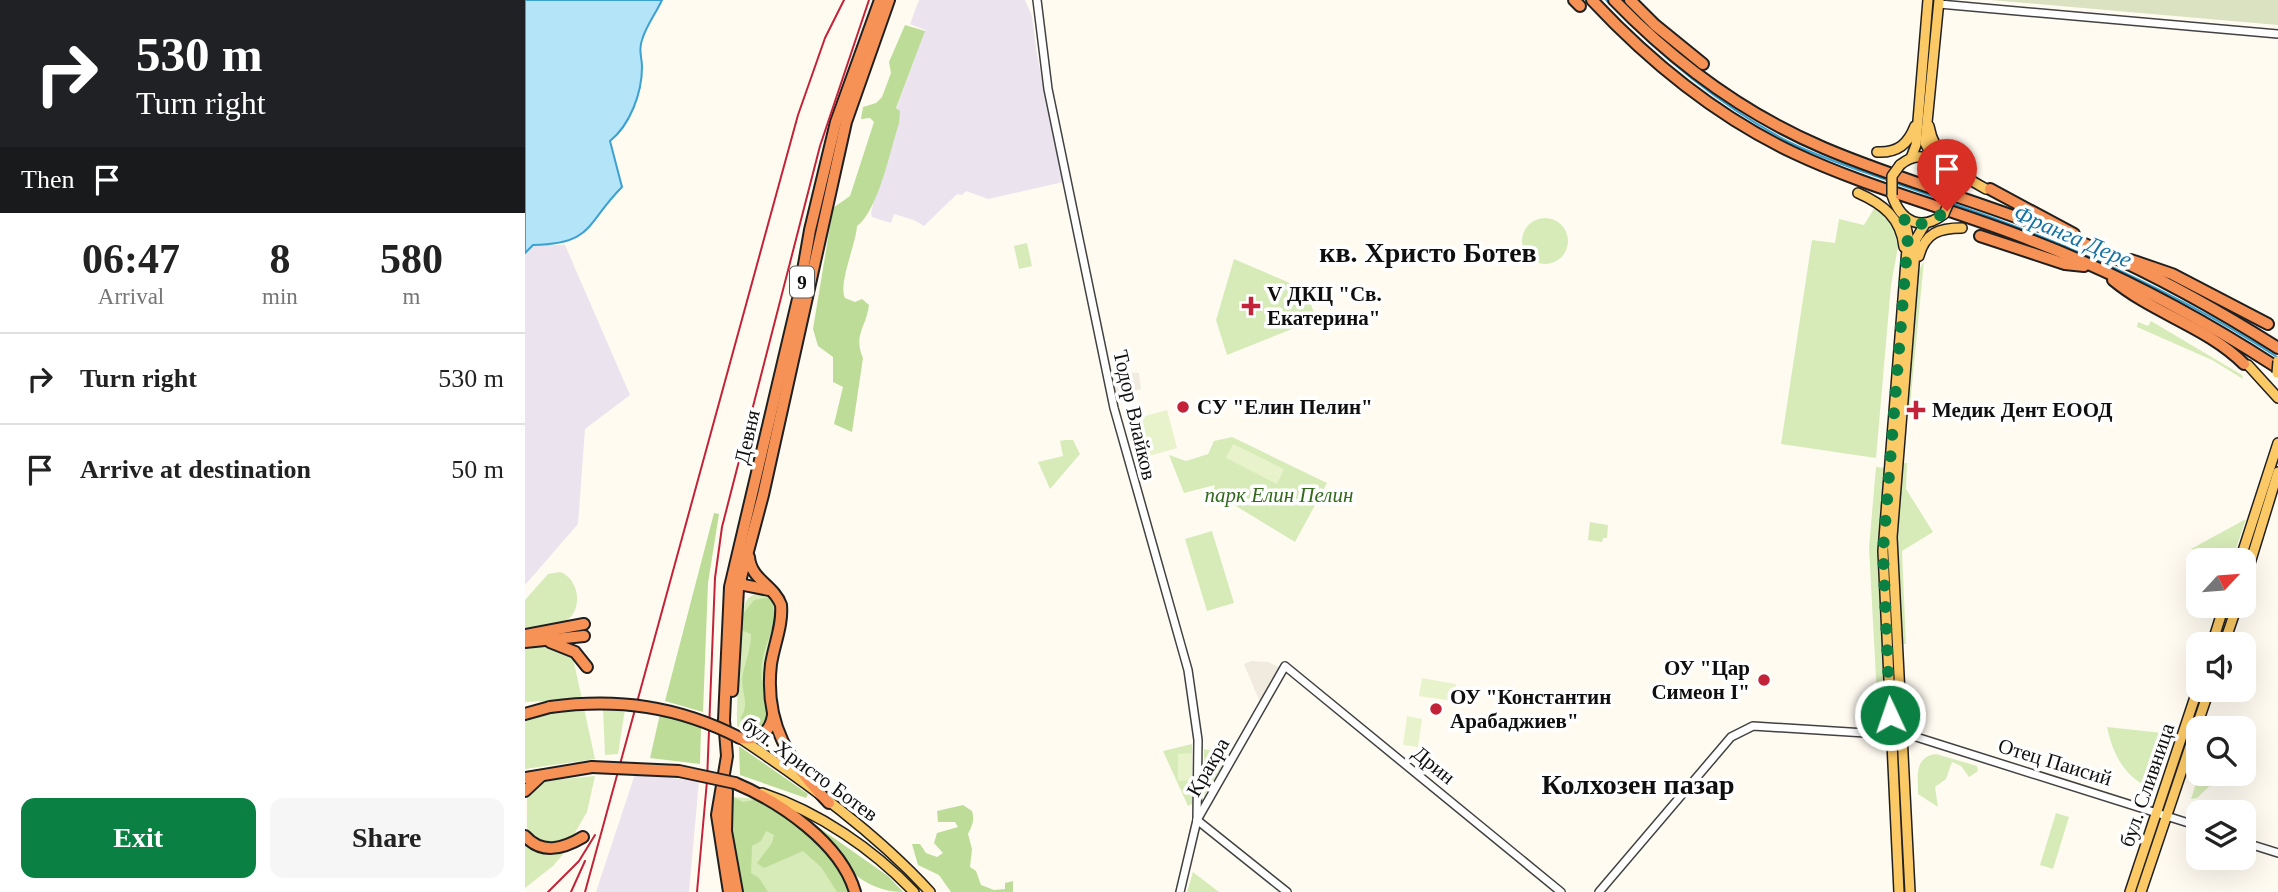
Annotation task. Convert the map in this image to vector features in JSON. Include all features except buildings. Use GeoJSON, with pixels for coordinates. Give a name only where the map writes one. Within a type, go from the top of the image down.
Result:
{"type":"FeatureCollection","features":[{"type":"Feature","properties":{"kind":"highway","name":"Девня"},"geometry":{"type":"LineString","coordinates":[[737,892],[725,816],[733,761],[734,613],[737,582],[733,567],[795,312],[810,230],[836,122],[880,0]]}},
{"type":"Feature","properties":{"kind":"highway","name":"Девня"},"geometry":{"type":"LineString","coordinates":[[729,892],[717,814],[727,756],[725,693],[737,582],[749,549],[846,122],[889,0]]}},
{"type":"Feature","properties":{"kind":"highway"},"geometry":{"type":"LineString","coordinates":[[1591,0],[1633,43],[1673,77],[1739,123],[1782,147],[1857,178],[2018,235],[2098,268],[2196,318],[2278,372]]}},
{"type":"Feature","properties":{"kind":"highway"},"geometry":{"type":"LineString","coordinates":[[1614,0],[1684,65],[1735,101],[1789,132],[1836,153],[2030,222],[2102,251],[2162,270],[2272,326]]}},
{"type":"Feature","properties":{"kind":"highway"},"geometry":{"type":"LineString","coordinates":[[1630,0],[1655,25],[1703,64]]}},
{"type":"Feature","properties":{"kind":"highway"},"geometry":{"type":"LineString","coordinates":[[1988,189],[2190,296],[2278,348]]}},
{"type":"Feature","properties":{"kind":"highway"},"geometry":{"type":"LineString","coordinates":[[1980,236],[2065,264],[2098,268],[2132,295],[2224,345],[2246,365]]}},
{"type":"Feature","properties":{"kind":"highway"},"geometry":{"type":"LineString","coordinates":[[749,549],[751,569],[764,587],[780,601],[782,612],[771,667],[773,712],[781,739],[792,763],[829,803]]}},
{"type":"Feature","properties":{"kind":"highway"},"geometry":{"type":"LineString","coordinates":[[737,582],[764,587]]}},
{"type":"Feature","properties":{"kind":"highway"},"geometry":{"type":"LineString","coordinates":[[734,613],[744,595],[764,587]]}},
{"type":"Feature","properties":{"kind":"highway"},"geometry":{"type":"LineString","coordinates":[[525,635],[584,630],[525,642]]}},
{"type":"Feature","properties":{"kind":"highway"},"geometry":{"type":"LineString","coordinates":[[541,639],[570,648],[587,667]]}},
{"type":"Feature","properties":{"kind":"highway","name":"бул. Христо Ботев"},"geometry":{"type":"LineString","coordinates":[[525,714],[547,708],[598,702],[638,704],[698,719],[740,738]]}},
{"type":"Feature","properties":{"kind":"highway"},"geometry":{"type":"LineString","coordinates":[[525,708],[547,708]]}},
{"type":"Feature","properties":{"kind":"highway"},"geometry":{"type":"LineString","coordinates":[[740,738],[755,738],[767,731],[773,712]]}},
{"type":"Feature","properties":{"kind":"highway","name":"бул. Христо Ботев"},"geometry":{"type":"LineString","coordinates":[[525,778],[592,767],[668,770],[738,785]]}},
{"type":"Feature","properties":{"kind":"highway"},"geometry":{"type":"LineString","coordinates":[[525,791],[547,773]]}},
{"type":"Feature","properties":{"kind":"highway"},"geometry":{"type":"LineString","coordinates":[[738,785],[794,818],[817,837],[845,870],[855,892]]}},
{"type":"Feature","properties":{"kind":"highway"},"geometry":{"type":"LineString","coordinates":[[525,836],[534,844],[551,849],[563,848],[583,837]]}},
{"type":"Feature","properties":{"kind":"main road"},"geometry":{"type":"LineString","coordinates":[[1910,892],[1892,537],[1916,236],[1925,225],[1944,214],[1950,200],[1950,184],[1925,147],[1923,118],[1928,0]]}},
{"type":"Feature","properties":{"kind":"main road"},"geometry":{"type":"LineString","coordinates":[[1911,158],[1923,118],[1939,2]]}},
{"type":"Feature","properties":{"kind":"main road"},"geometry":{"type":"LineString","coordinates":[[1877,152],[1891,151],[1904,145],[1923,118]]}},
{"type":"Feature","properties":{"kind":"main road"},"geometry":{"type":"LineString","coordinates":[[1923,118],[1933,140],[1952,168],[1988,189]]}},
{"type":"Feature","properties":{"kind":"main road"},"geometry":{"type":"LineString","coordinates":[[1899,892],[1883,551],[1908,236],[1904,217],[1892,195],[1892,176],[1900,165],[1911,158],[1921,156],[1934,160]]}},
{"type":"Feature","properties":{"kind":"main road"},"geometry":{"type":"LineString","coordinates":[[1858,193],[1882,205],[1893,217],[1903,239],[1906,264]]}},
{"type":"Feature","properties":{"kind":"main road"},"geometry":{"type":"LineString","coordinates":[[1904,217],[1925,225]]}},
{"type":"Feature","properties":{"kind":"main road"},"geometry":{"type":"LineString","coordinates":[[1913,275],[1927,237],[1945,229],[1962,228]]}},
{"type":"Feature","properties":{"kind":"main road"},"geometry":{"type":"LineString","coordinates":[[2278,360],[2278,372]]}},
{"type":"Feature","properties":{"kind":"main road"},"geometry":{"type":"LineString","coordinates":[[2246,365],[2278,397]]}},
{"type":"Feature","properties":{"kind":"main road"},"geometry":{"type":"LineString","coordinates":[[2244,548],[2278,443]]}},
{"type":"Feature","properties":{"kind":"main road"},"geometry":{"type":"LineString","coordinates":[[2255,548],[2278,472]]}},
{"type":"Feature","properties":{"kind":"main road","name":"бул. Сливница"},"geometry":{"type":"LineString","coordinates":[[2141,892],[2194,702]]}},
{"type":"Feature","properties":{"kind":"main road","name":"бул. Сливница"},"geometry":{"type":"LineString","coordinates":[[2130,892],[2204,702]]}},
{"type":"Feature","properties":{"kind":"main road","name":"бул. Христо Ботев"},"geometry":{"type":"LineString","coordinates":[[740,738],[829,803],[894,856],[930,892]]}},
{"type":"Feature","properties":{"kind":"main road","name":"бул. Христо Ботев"},"geometry":{"type":"LineString","coordinates":[[738,785],[778,798],[822,820],[872,854],[914,892]]}},
{"type":"Feature","properties":{"kind":"street","name":"Тодор Влайков"},"geometry":{"type":"LineString","coordinates":[[1037,0],[1048,89],[1114,408],[1188,670],[1198,740],[1197,820]]}},
{"type":"Feature","properties":{"kind":"street"},"geometry":{"type":"LineString","coordinates":[[1939,2],[2278,34]]}},
{"type":"Feature","properties":{"kind":"street","name":"Кракра"},"geometry":{"type":"LineString","coordinates":[[1180,892],[1197,820],[1285,666]]}},
{"type":"Feature","properties":{"kind":"street","name":"Дрин"},"geometry":{"type":"LineString","coordinates":[[1285,666],[1560,892]]}},
{"type":"Feature","properties":{"kind":"street","name":"Отец Паисий"},"geometry":{"type":"LineString","coordinates":[[1599,892],[1738,732],[1753,726],[1902,734],[2186,822]]}},
{"type":"Feature","properties":{"kind":"street"},"geometry":{"type":"LineString","coordinates":[[1197,820],[1287,892]]}},
{"type":"Feature","properties":{"kind":"street"},"geometry":{"type":"LineString","coordinates":[[2256,846],[2278,853]]}},
{"type":"Feature","properties":{"kind":"shaded area"},"geometry":{"type":"Polygon","coordinates":[[[919,0],[1025,0],[1032,16],[1037,55],[1063,182],[988,199],[966,191],[962,195],[957,194],[924,226],[894,214],[891,223],[872,217],[896,109],[925,30],[910,24],[919,0]]]}},
{"type":"Feature","properties":{"kind":"shaded area"},"geometry":{"type":"Polygon","coordinates":[[[533,245],[565,245],[630,395],[585,429],[578,524],[525,585],[525,253],[533,245]]]}},
{"type":"Feature","properties":{"kind":"shaded area"},"geometry":{"type":"Polygon","coordinates":[[[1106,369],[1139,373],[1141,389],[1111,397],[1106,369]]]}},
{"type":"Feature","properties":{"kind":"shaded area"},"geometry":{"type":"Polygon","coordinates":[[[1251,661],[1268,662],[1279,667],[1260,702],[1244,664],[1251,661]]]}},
{"type":"Feature","properties":{"kind":"shaded area"},"geometry":{"type":"Polygon","coordinates":[[[635,774],[699,781],[689,892],[596,892],[635,774]]]}},
{"type":"Feature","properties":{"kind":"green space"},"geometry":{"type":"Polygon","coordinates":[[[1991,0],[2278,0],[2278,25],[1991,0]]]}},
{"type":"Feature","properties":{"kind":"green space"},"geometry":{"type":"Polygon","coordinates":[[[905,25],[925,31],[896,108],[900,111],[899,123],[883,179],[871,208],[857,226],[845,274],[845,298],[855,302],[862,299],[869,305],[859,343],[863,358],[852,432],[834,424],[843,387],[833,382],[833,357],[818,346],[813,329],[833,208],[850,196],[874,122],[870,118],[861,119],[863,107],[876,103],[882,97],[891,73],[889,62],[905,25]]]}},
{"type":"Feature","properties":{"kind":"green space"},"geometry":{"type":"Polygon","coordinates":[[[1875,207],[1893,226],[1898,247],[1891,285],[1876,458],[1781,444],[1812,240],[1835,243],[1839,219],[1864,225],[1875,207]]]}},
{"type":"Feature","properties":{"kind":"green space"},"geometry":{"type":"Polygon","coordinates":[[[1545,218],[1561,225],[1568,241],[1561,257],[1545,264],[1529,257],[1522,241],[1529,225],[1545,218]]]}},
{"type":"Feature","properties":{"kind":"green space"},"geometry":{"type":"Polygon","coordinates":[[[1027,243],[1032,266],[1019,269],[1014,246],[1027,243]]]}},
{"type":"Feature","properties":{"kind":"green space"},"geometry":{"type":"Polygon","coordinates":[[[1234,259],[1304,289],[1317,319],[1227,355],[1216,320],[1234,259]]]}},
{"type":"Feature","properties":{"kind":"green space"},"geometry":{"type":"Polygon","coordinates":[[[1924,261],[1909,416],[1904,405],[1917,274],[1924,261]]]}},
{"type":"Feature","properties":{"kind":"green space"},"geometry":{"type":"Polygon","coordinates":[[[2151,321],[2242,375],[2243,379],[2212,360],[2137,327],[2138,322],[2148,326],[2151,321]]]}},
{"type":"Feature","properties":{"kind":"green space"},"geometry":{"type":"Polygon","coordinates":[[[1167,410],[1177,448],[1149,456],[1139,418],[1167,410]]]}},
{"type":"Feature","properties":{"kind":"green space","name":"парк Елин Пелин"},"geometry":{"type":"Polygon","coordinates":[[[1232,437],[1327,483],[1295,542],[1213,492],[1215,485],[1184,493],[1169,455],[1186,461],[1208,454],[1214,441],[1232,437]]]}},
{"type":"Feature","properties":{"kind":"green space"},"geometry":{"type":"Polygon","coordinates":[[[1073,440],[1080,454],[1050,489],[1038,462],[1063,456],[1060,441],[1073,440]]]}},
{"type":"Feature","properties":{"kind":"green space"},"geometry":{"type":"Polygon","coordinates":[[[1233,444],[1284,469],[1277,484],[1226,458],[1233,444]]]}},
{"type":"Feature","properties":{"kind":"green space"},"geometry":{"type":"Polygon","coordinates":[[[1900,462],[1907,463],[1906,489],[1933,532],[1902,551],[1906,644],[1900,644],[1897,495],[1900,462]]]}},
{"type":"Feature","properties":{"kind":"green space"},"geometry":{"type":"Polygon","coordinates":[[[1876,467],[1885,468],[1879,547],[1887,715],[1878,715],[1869,548],[1876,467]]]}},
{"type":"Feature","properties":{"kind":"green space"},"geometry":{"type":"Polygon","coordinates":[[[714,513],[719,514],[708,583],[703,712],[665,701],[714,513]]]}},
{"type":"Feature","properties":{"kind":"green space"},"geometry":{"type":"Polygon","coordinates":[[[2246,519],[2236,548],[2193,548],[2246,519]]]}},
{"type":"Feature","properties":{"kind":"green space"},"geometry":{"type":"Polygon","coordinates":[[[1590,522],[1608,525],[1607,538],[1603,538],[1602,542],[1588,540],[1590,522]]]}},
{"type":"Feature","properties":{"kind":"green space"},"geometry":{"type":"Polygon","coordinates":[[[1212,531],[1234,603],[1207,611],[1185,539],[1212,531]]]}},
{"type":"Feature","properties":{"kind":"green space"},"geometry":{"type":"Polygon","coordinates":[[[560,572],[572,581],[575,588],[575,611],[560,624],[525,631],[525,600],[548,574],[560,572]]]}},
{"type":"Feature","properties":{"kind":"green space"},"geometry":{"type":"Polygon","coordinates":[[[761,593],[770,597],[775,608],[766,663],[768,709],[755,732],[745,732],[737,726],[741,620],[747,600],[761,593]]]}},
{"type":"Feature","properties":{"kind":"green space"},"geometry":{"type":"Polygon","coordinates":[[[770,597],[774,614],[761,670],[768,723],[755,732],[744,728],[741,717],[745,706],[742,679],[751,634],[741,630],[743,614],[754,600],[770,597]]]}},
{"type":"Feature","properties":{"kind":"green space"},"geometry":{"type":"Polygon","coordinates":[[[540,644],[554,646],[573,658],[595,759],[525,769],[525,719],[551,712],[548,701],[525,702],[525,647],[540,644]]]}},
{"type":"Feature","properties":{"kind":"green space"},"geometry":{"type":"Polygon","coordinates":[[[1422,678],[1456,684],[1453,701],[1419,696],[1422,678]]]}},
{"type":"Feature","properties":{"kind":"green space"},"geometry":{"type":"Polygon","coordinates":[[[603,708],[625,709],[618,754],[605,755],[603,708]]]}},
{"type":"Feature","properties":{"kind":"green space"},"geometry":{"type":"Polygon","coordinates":[[[660,714],[701,727],[700,764],[650,758],[660,714]]]}},
{"type":"Feature","properties":{"kind":"green space"},"geometry":{"type":"Polygon","coordinates":[[[1407,716],[1422,719],[1418,747],[1403,745],[1407,716]]]}},
{"type":"Feature","properties":{"kind":"green space"},"geometry":{"type":"Polygon","coordinates":[[[2107,727],[2172,734],[2157,790],[2137,781],[2123,766],[2113,748],[2107,727]]]}},
{"type":"Feature","properties":{"kind":"green space"},"geometry":{"type":"Polygon","coordinates":[[[1192,744],[1192,804],[1188,806],[1163,751],[1192,744]]]}},
{"type":"Feature","properties":{"kind":"green space"},"geometry":{"type":"Polygon","coordinates":[[[739,746],[808,794],[806,798],[740,775],[739,746]]]}},
{"type":"Feature","properties":{"kind":"green space"},"geometry":{"type":"Polygon","coordinates":[[[1204,749],[1228,755],[1204,797],[1204,749]]]}},
{"type":"Feature","properties":{"kind":"green space"},"geometry":{"type":"Polygon","coordinates":[[[1192,753],[1192,780],[1178,781],[1178,754],[1192,753]]]}},
{"type":"Feature","properties":{"kind":"green space"},"geometry":{"type":"Polygon","coordinates":[[[1936,754],[1977,766],[1978,771],[1969,777],[1961,766],[1952,762],[1946,779],[1935,787],[1938,807],[1918,794],[1921,763],[1936,754]]]}},
{"type":"Feature","properties":{"kind":"green space"},"geometry":{"type":"Polygon","coordinates":[[[595,776],[587,812],[570,841],[543,845],[527,834],[527,794],[543,781],[595,776]]]}},
{"type":"Feature","properties":{"kind":"green space"},"geometry":{"type":"Polygon","coordinates":[[[2195,786],[2210,786],[2197,798],[2191,799],[2195,786]]]}},
{"type":"Feature","properties":{"kind":"green space"},"geometry":{"type":"Polygon","coordinates":[[[733,797],[759,799],[799,826],[819,845],[851,892],[742,892],[730,821],[733,797]]]}},
{"type":"Feature","properties":{"kind":"green space"},"geometry":{"type":"Polygon","coordinates":[[[733,797],[743,802],[759,799],[800,826],[836,864],[851,892],[837,892],[821,867],[803,851],[764,868],[757,863],[772,843],[774,835],[766,831],[761,841],[752,846],[751,873],[759,878],[768,892],[742,892],[730,821],[733,797]]]}},
{"type":"Feature","properties":{"kind":"green space"},"geometry":{"type":"Polygon","coordinates":[[[963,805],[972,811],[973,817],[968,834],[972,849],[970,867],[976,871],[981,885],[994,890],[1005,889],[1005,883],[1013,881],[1013,892],[951,892],[939,875],[918,865],[912,844],[920,844],[926,853],[937,857],[943,853],[934,843],[937,833],[958,827],[955,822],[938,822],[937,811],[963,805]]]}},
{"type":"Feature","properties":{"kind":"green space"},"geometry":{"type":"Polygon","coordinates":[[[2056,813],[2069,817],[2053,869],[2040,865],[2056,813]]]}},
{"type":"Feature","properties":{"kind":"green space"},"geometry":{"type":"Polygon","coordinates":[[[811,822],[888,876],[903,892],[874,886],[850,871],[810,827],[811,822]]]}},
{"type":"Feature","properties":{"kind":"green space"},"geometry":{"type":"Polygon","coordinates":[[[525,843],[541,854],[565,852],[553,866],[525,888],[525,843]]]}},
{"type":"Feature","properties":{"kind":"green space"},"geometry":{"type":"Polygon","coordinates":[[[1193,872],[1219,892],[1187,892],[1193,872]]]}},
{"type":"Feature","properties":{"kind":"water"},"geometry":{"type":"Polygon","coordinates":[[[525,0],[662,0],[641,44],[642,67],[637,98],[629,117],[610,141],[622,187],[578,236],[553,244],[533,245],[525,253],[525,0]]]}},
{"type":"Feature","properties":{"kind":"waterway","name":"Франга Дере"},"geometry":{"type":"LineString","coordinates":[[1606,0],[1691,78],[1763,128],[1801,148],[1889,181]]}},
{"type":"Feature","properties":{"kind":"waterway","name":"Франга Дере"},"geometry":{"type":"LineString","coordinates":[[1895,183],[1946,201]]}},
{"type":"Feature","properties":{"kind":"waterway","name":"Франга Дере"},"geometry":{"type":"LineString","coordinates":[[1954,204],[2079,252],[2161,290],[2277,357]]}},
{"type":"Feature","properties":{"kind":"railway"},"geometry":{"type":"LineString","coordinates":[[585,892],[798,115],[825,38],[844,0]]}},
{"type":"Feature","properties":{"kind":"railway"},"geometry":{"type":"LineString","coordinates":[[697,892],[707,781],[715,578],[722,527],[820,146],[869,0]]}},
{"type":"Feature","properties":{"kind":"railway"},"geometry":{"type":"LineString","coordinates":[[548,892],[579,861],[595,835]]}},
{"type":"Feature","properties":{"kind":"railway"},"geometry":{"type":"LineString","coordinates":[[571,892],[585,861]]}},
{"type":"Feature","properties":{"kind":"place","name":"V ДКЦ \"Св. Екатерина\""},"geometry":{"type":"Point","coordinates":[1251,306]}},
{"type":"Feature","properties":{"kind":"place","name":"СУ \"Елин Пелин\""},"geometry":{"type":"Point","coordinates":[1183,407]}},
{"type":"Feature","properties":{"kind":"place","name":"Медик Дент ЕООД"},"geometry":{"type":"Point","coordinates":[1916,410]}},
{"type":"Feature","properties":{"kind":"place","name":"ОУ \"Цар Симеон I\""},"geometry":{"type":"Point","coordinates":[1764,680]}},
{"type":"Feature","properties":{"kind":"place","name":"ОУ \"Константин Арабаджиев\""},"geometry":{"type":"Point","coordinates":[1436,709]}},
{"type":"Feature","properties":{"kind":"district","name":"кв. Христо Ботев"},"geometry":{"type":"Point","coordinates":[1428,252]}},
{"type":"Feature","properties":{"kind":"district","name":"Колхозен пазар"},"geometry":{"type":"Point","coordinates":[1638,784]}},
{"type":"Feature","properties":{"kind":"route"},"geometry":{"type":"LineString","coordinates":[[1890,715],[1883,551],[1893,398],[1908,236],[1904,217],[1925,225],[1947,211]]}}]}
